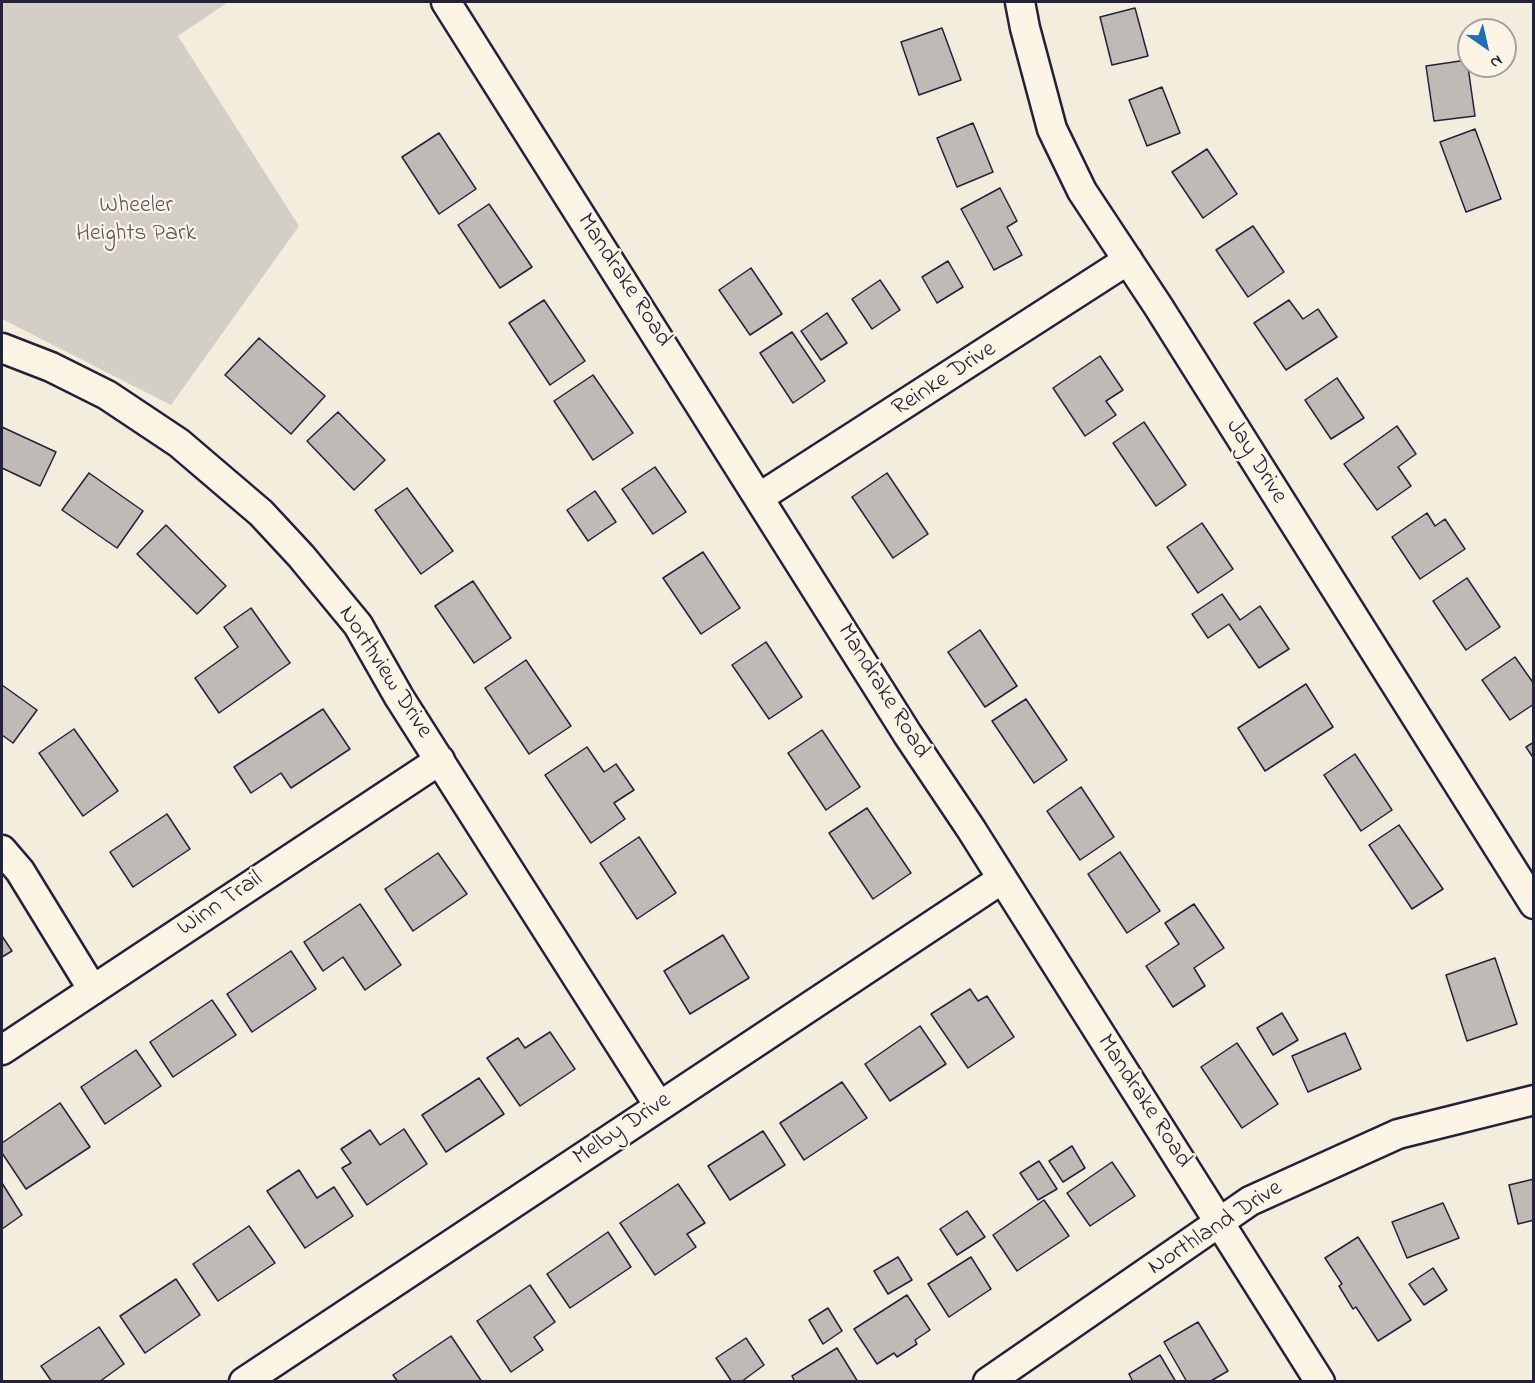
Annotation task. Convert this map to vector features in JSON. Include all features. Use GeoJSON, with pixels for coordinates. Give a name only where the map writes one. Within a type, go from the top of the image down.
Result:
{"type":"FeatureCollection","features":[{"type":"Feature","properties":{"kind":"street","name":"Mandrake Road"},"geometry":{"type":"LineString","coordinates":[[446,2],[908,735],[1221,1222],[1252,1278],[1320,1382]]}},
{"type":"Feature","properties":{"kind":"street","name":"Jay Drive"},"geometry":{"type":"LineString","coordinates":[[1020,2],[1052,129],[1082,191],[1533,904]]}},
{"type":"Feature","properties":{"kind":"street","name":"Reinke Drive"},"geometry":{"type":"LineString","coordinates":[[760,497],[1128,261]]}},
{"type":"Feature","properties":{"kind":"street","name":"Northview Drive"},"geometry":{"type":"LineString","coordinates":[[2,348],[51,367],[107,395],[178,443],[261,513],[301,556],[358,625],[399,697],[659,1106]]}},
{"type":"Feature","properties":{"kind":"street","name":"Winn Trail"},"geometry":{"type":"LineString","coordinates":[[2,1050],[440,759]]}},
{"type":"Feature","properties":{"kind":"street"},"geometry":{"type":"LineString","coordinates":[[2,850],[20,871],[93,990]]}},
{"type":"Feature","properties":{"kind":"street","name":"Melby Drive"},"geometry":{"type":"LineString","coordinates":[[244,1382],[1002,879]]}},
{"type":"Feature","properties":{"kind":"street","name":"Northland Drive"},"geometry":{"type":"LineString","coordinates":[[988,1382],[1250,1202],[1275,1189],[1398,1134],[1533,1100]]}},
{"type":"Feature","properties":{"kind":"green space","name":"Wheeler Heights Park"},"geometry":{"type":"Polygon","coordinates":[[[2,2],[228,2],[178,36],[299,226],[171,405],[2,319],[2,2]]]}},
{"type":"Feature","properties":{"kind":"building"},"geometry":{"type":"Polygon","coordinates":[[[1135,8],[1148,56],[1112,65],[1100,17],[1135,8]]]}},
{"type":"Feature","properties":{"kind":"building"},"geometry":{"type":"Polygon","coordinates":[[[942,28],[961,80],[919,95],[901,42],[942,28]]]}},
{"type":"Feature","properties":{"kind":"building"},"geometry":{"type":"Polygon","coordinates":[[[1457,61],[1457,78],[1470,78],[1475,116],[1434,121],[1426,66],[1457,61]]]}},
{"type":"Feature","properties":{"kind":"building"},"geometry":{"type":"Polygon","coordinates":[[[1162,87],[1180,133],[1147,146],[1129,100],[1162,87]]]}},
{"type":"Feature","properties":{"kind":"building"},"geometry":{"type":"Polygon","coordinates":[[[973,123],[993,172],[957,187],[937,138],[973,123]]]}},
{"type":"Feature","properties":{"kind":"building"},"geometry":{"type":"Polygon","coordinates":[[[1475,129],[1501,199],[1466,212],[1440,142],[1475,129]]]}},
{"type":"Feature","properties":{"kind":"building"},"geometry":{"type":"Polygon","coordinates":[[[439,133],[476,189],[439,214],[402,157],[439,133]]]}},
{"type":"Feature","properties":{"kind":"building"},"geometry":{"type":"Polygon","coordinates":[[[1207,149],[1237,194],[1203,218],[1172,172],[1207,149]]]}},
{"type":"Feature","properties":{"kind":"building"},"geometry":{"type":"Polygon","coordinates":[[[1000,188],[1017,221],[1007,227],[1022,255],[994,270],[961,209],[1000,188]]]}},
{"type":"Feature","properties":{"kind":"building"},"geometry":{"type":"Polygon","coordinates":[[[489,204],[532,267],[500,288],[458,225],[489,204]]]}},
{"type":"Feature","properties":{"kind":"building"},"geometry":{"type":"Polygon","coordinates":[[[1253,226],[1284,272],[1248,297],[1216,250],[1253,226]]]}},
{"type":"Feature","properties":{"kind":"building"},"geometry":{"type":"Polygon","coordinates":[[[948,261],[963,287],[937,303],[922,277],[948,261]]]}},
{"type":"Feature","properties":{"kind":"building"},"geometry":{"type":"Polygon","coordinates":[[[751,268],[782,314],[750,335],[719,290],[751,268]]]}},
{"type":"Feature","properties":{"kind":"building"},"geometry":{"type":"Polygon","coordinates":[[[880,280],[900,310],[872,329],[852,299],[880,280]]]}},
{"type":"Feature","properties":{"kind":"building"},"geometry":{"type":"Polygon","coordinates":[[[544,300],[585,361],[550,385],[509,323],[544,300]]]}},
{"type":"Feature","properties":{"kind":"building"},"geometry":{"type":"Polygon","coordinates":[[[1289,300],[1303,319],[1318,309],[1337,337],[1286,370],[1254,323],[1289,300]]]}},
{"type":"Feature","properties":{"kind":"building"},"geometry":{"type":"Polygon","coordinates":[[[827,313],[847,343],[821,360],[801,331],[827,313]]]}},
{"type":"Feature","properties":{"kind":"building"},"geometry":{"type":"Polygon","coordinates":[[[792,332],[825,381],[793,403],[760,353],[792,332]]]}},
{"type":"Feature","properties":{"kind":"building"},"geometry":{"type":"Polygon","coordinates":[[[259,338],[325,396],[291,434],[225,375],[259,338]]]}},
{"type":"Feature","properties":{"kind":"building"},"geometry":{"type":"Polygon","coordinates":[[[1100,356],[1123,390],[1106,401],[1116,415],[1085,436],[1053,388],[1100,356]]]}},
{"type":"Feature","properties":{"kind":"building"},"geometry":{"type":"Polygon","coordinates":[[[593,375],[633,433],[593,460],[554,401],[593,375]]]}},
{"type":"Feature","properties":{"kind":"building"},"geometry":{"type":"Polygon","coordinates":[[[1337,378],[1364,418],[1331,439],[1305,400],[1337,378]]]}},
{"type":"Feature","properties":{"kind":"building"},"geometry":{"type":"Polygon","coordinates":[[[338,412],[385,460],[354,490],[307,441],[338,412]]]}},
{"type":"Feature","properties":{"kind":"building"},"geometry":{"type":"Polygon","coordinates":[[[1144,422],[1186,485],[1156,506],[1113,443],[1144,422]]]}},
{"type":"Feature","properties":{"kind":"building"},"geometry":{"type":"Polygon","coordinates":[[[1397,426],[1416,454],[1398,467],[1411,486],[1377,510],[1344,464],[1397,426]]]}},
{"type":"Feature","properties":{"kind":"building"},"geometry":{"type":"Polygon","coordinates":[[[2,427],[56,452],[40,486],[2,468],[2,427]]]}},
{"type":"Feature","properties":{"kind":"building"},"geometry":{"type":"Polygon","coordinates":[[[655,467],[686,512],[653,534],[622,489],[655,467]]]}},
{"type":"Feature","properties":{"kind":"building"},"geometry":{"type":"Polygon","coordinates":[[[89,473],[143,511],[117,548],[62,510],[89,473]]]}},
{"type":"Feature","properties":{"kind":"building"},"geometry":{"type":"Polygon","coordinates":[[[887,473],[928,534],[893,558],[852,497],[887,473]]]}},
{"type":"Feature","properties":{"kind":"building"},"geometry":{"type":"Polygon","coordinates":[[[407,488],[453,551],[421,574],[375,510],[407,488]]]}},
{"type":"Feature","properties":{"kind":"building"},"geometry":{"type":"Polygon","coordinates":[[[595,491],[616,522],[588,541],[567,510],[595,491]]]}},
{"type":"Feature","properties":{"kind":"building"},"geometry":{"type":"Polygon","coordinates":[[[1427,513],[1435,526],[1445,519],[1465,549],[1420,579],[1392,537],[1427,513]]]}},
{"type":"Feature","properties":{"kind":"building"},"geometry":{"type":"Polygon","coordinates":[[[1202,523],[1233,569],[1198,593],[1167,547],[1202,523]]]}},
{"type":"Feature","properties":{"kind":"building"},"geometry":{"type":"Polygon","coordinates":[[[166,525],[226,586],[197,614],[137,554],[166,525]]]}},
{"type":"Feature","properties":{"kind":"building"},"geometry":{"type":"Polygon","coordinates":[[[703,552],[740,608],[701,634],[663,578],[703,552]]]}},
{"type":"Feature","properties":{"kind":"building"},"geometry":{"type":"Polygon","coordinates":[[[1467,578],[1500,627],[1466,650],[1433,601],[1467,578]]]}},
{"type":"Feature","properties":{"kind":"building"},"geometry":{"type":"Polygon","coordinates":[[[473,581],[511,638],[474,663],[435,606],[473,581]]]}},
{"type":"Feature","properties":{"kind":"building"},"geometry":{"type":"Polygon","coordinates":[[[1222,594],[1240,620],[1260,606],[1289,649],[1259,668],[1229,624],[1208,638],[1192,614],[1222,594]]]}},
{"type":"Feature","properties":{"kind":"building"},"geometry":{"type":"Polygon","coordinates":[[[251,608],[290,663],[219,713],[195,678],[238,647],[224,627],[251,608]]]}},
{"type":"Feature","properties":{"kind":"building"},"geometry":{"type":"Polygon","coordinates":[[[980,630],[1017,686],[985,707],[948,652],[980,630]]]}},
{"type":"Feature","properties":{"kind":"building"},"geometry":{"type":"Polygon","coordinates":[[[766,642],[802,697],[769,719],[732,665],[766,642]]]}},
{"type":"Feature","properties":{"kind":"building"},"geometry":{"type":"Polygon","coordinates":[[[1515,657],[1534,684],[1534,704],[1510,720],[1482,680],[1515,657]]]}},
{"type":"Feature","properties":{"kind":"building"},"geometry":{"type":"Polygon","coordinates":[[[526,660],[571,726],[529,754],[485,688],[526,660]]]}},
{"type":"Feature","properties":{"kind":"building"},"geometry":{"type":"Polygon","coordinates":[[[1306,684],[1333,727],[1265,771],[1238,728],[1306,684]]]}},
{"type":"Feature","properties":{"kind":"building"},"geometry":{"type":"Polygon","coordinates":[[[2,685],[37,710],[13,743],[2,735],[2,685]]]}},
{"type":"Feature","properties":{"kind":"building"},"geometry":{"type":"Polygon","coordinates":[[[1026,699],[1067,760],[1034,783],[992,721],[1026,699]]]}},
{"type":"Feature","properties":{"kind":"building"},"geometry":{"type":"Polygon","coordinates":[[[323,709],[350,749],[291,788],[281,773],[251,793],[234,767],[323,709]]]}},
{"type":"Feature","properties":{"kind":"building"},"geometry":{"type":"Polygon","coordinates":[[[74,729],[118,791],[83,816],[39,753],[74,729]]]}},
{"type":"Feature","properties":{"kind":"building"},"geometry":{"type":"Polygon","coordinates":[[[822,730],[860,787],[826,810],[788,753],[822,730]]]}},
{"type":"Feature","properties":{"kind":"building"},"geometry":{"type":"Polygon","coordinates":[[[1534,742],[1534,759],[1526,747],[1534,742]]]}},
{"type":"Feature","properties":{"kind":"building"},"geometry":{"type":"Polygon","coordinates":[[[587,747],[604,772],[616,764],[634,790],[614,803],[625,819],[591,843],[545,775],[587,747]]]}},
{"type":"Feature","properties":{"kind":"building"},"geometry":{"type":"Polygon","coordinates":[[[1355,754],[1392,810],[1361,831],[1324,775],[1355,754]]]}},
{"type":"Feature","properties":{"kind":"building"},"geometry":{"type":"Polygon","coordinates":[[[1081,787],[1114,837],[1080,860],[1047,811],[1081,787]]]}},
{"type":"Feature","properties":{"kind":"building"},"geometry":{"type":"Polygon","coordinates":[[[867,808],[911,873],[873,899],[829,833],[867,808]]]}},
{"type":"Feature","properties":{"kind":"building"},"geometry":{"type":"Polygon","coordinates":[[[167,814],[190,849],[133,887],[110,852],[167,814]]]}},
{"type":"Feature","properties":{"kind":"building"},"geometry":{"type":"Polygon","coordinates":[[[1399,825],[1443,889],[1412,909],[1369,845],[1399,825]]]}},
{"type":"Feature","properties":{"kind":"building"},"geometry":{"type":"Polygon","coordinates":[[[639,837],[676,893],[637,919],[600,863],[639,837]]]}},
{"type":"Feature","properties":{"kind":"building"},"geometry":{"type":"Polygon","coordinates":[[[1120,852],[1160,911],[1127,933],[1088,874],[1120,852]]]}},
{"type":"Feature","properties":{"kind":"building"},"geometry":{"type":"Polygon","coordinates":[[[438,853],[467,894],[413,931],[385,889],[438,853]]]}},
{"type":"Feature","properties":{"kind":"building"},"geometry":{"type":"Polygon","coordinates":[[[360,904],[401,965],[365,990],[343,957],[323,971],[304,942],[360,904]]]}},
{"type":"Feature","properties":{"kind":"building"},"geometry":{"type":"Polygon","coordinates":[[[1194,904],[1224,948],[1194,968],[1205,986],[1173,1007],[1146,966],[1179,944],[1165,923],[1194,904]]]}},
{"type":"Feature","properties":{"kind":"building"},"geometry":{"type":"Polygon","coordinates":[[[723,935],[749,978],[690,1014],[664,971],[723,935]]]}},
{"type":"Feature","properties":{"kind":"building"},"geometry":{"type":"Polygon","coordinates":[[[2,936],[12,951],[2,957],[2,936]]]}},
{"type":"Feature","properties":{"kind":"building"},"geometry":{"type":"Polygon","coordinates":[[[291,951],[316,989],[252,1032],[227,994],[291,951]]]}},
{"type":"Feature","properties":{"kind":"building"},"geometry":{"type":"Polygon","coordinates":[[[1495,958],[1517,1024],[1467,1041],[1446,975],[1495,958]]]}},
{"type":"Feature","properties":{"kind":"building"},"geometry":{"type":"Polygon","coordinates":[[[970,989],[978,1001],[987,996],[1014,1037],[968,1068],[931,1014],[970,989]]]}},
{"type":"Feature","properties":{"kind":"building"},"geometry":{"type":"Polygon","coordinates":[[[212,1000],[236,1035],[173,1077],[150,1042],[212,1000]]]}},
{"type":"Feature","properties":{"kind":"building"},"geometry":{"type":"Polygon","coordinates":[[[1282,1013],[1298,1040],[1273,1055],[1257,1028],[1282,1013]]]}},
{"type":"Feature","properties":{"kind":"building"},"geometry":{"type":"Polygon","coordinates":[[[920,1026],[946,1064],[890,1101],[865,1064],[920,1026]]]}},
{"type":"Feature","properties":{"kind":"building"},"geometry":{"type":"Polygon","coordinates":[[[550,1032],[575,1069],[520,1106],[487,1058],[518,1038],[525,1048],[550,1032]]]}},
{"type":"Feature","properties":{"kind":"building"},"geometry":{"type":"Polygon","coordinates":[[[1345,1033],[1361,1069],[1308,1092],[1292,1056],[1345,1033]]]}},
{"type":"Feature","properties":{"kind":"building"},"geometry":{"type":"Polygon","coordinates":[[[1237,1043],[1278,1104],[1242,1128],[1201,1067],[1237,1043]]]}},
{"type":"Feature","properties":{"kind":"building"},"geometry":{"type":"Polygon","coordinates":[[[136,1050],[161,1086],[105,1124],[81,1087],[136,1050]]]}},
{"type":"Feature","properties":{"kind":"building"},"geometry":{"type":"Polygon","coordinates":[[[479,1078],[504,1114],[446,1152],[422,1115],[479,1078]]]}},
{"type":"Feature","properties":{"kind":"building"},"geometry":{"type":"Polygon","coordinates":[[[842,1082],[867,1118],[804,1160],[780,1123],[842,1082]]]}},
{"type":"Feature","properties":{"kind":"building"},"geometry":{"type":"Polygon","coordinates":[[[60,1103],[90,1147],[26,1189],[2,1153],[2,1143],[60,1103]]]}},
{"type":"Feature","properties":{"kind":"building"},"geometry":{"type":"Polygon","coordinates":[[[404,1129],[427,1164],[367,1205],[342,1168],[351,1163],[341,1149],[370,1130],[380,1145],[404,1129]]]}},
{"type":"Feature","properties":{"kind":"building"},"geometry":{"type":"Polygon","coordinates":[[[763,1131],[785,1165],[730,1200],[708,1166],[763,1131]]]}},
{"type":"Feature","properties":{"kind":"building"},"geometry":{"type":"Polygon","coordinates":[[[1072,1146],[1085,1168],[1063,1182],[1049,1161],[1072,1146]]]}},
{"type":"Feature","properties":{"kind":"building"},"geometry":{"type":"Polygon","coordinates":[[[1039,1161],[1057,1189],[1038,1200],[1020,1173],[1039,1161]]]}},
{"type":"Feature","properties":{"kind":"building"},"geometry":{"type":"Polygon","coordinates":[[[1112,1162],[1135,1196],[1090,1226],[1067,1193],[1112,1162]]]}},
{"type":"Feature","properties":{"kind":"building"},"geometry":{"type":"Polygon","coordinates":[[[299,1170],[317,1198],[334,1187],[353,1216],[305,1248],[267,1191],[299,1170]]]}},
{"type":"Feature","properties":{"kind":"building"},"geometry":{"type":"Polygon","coordinates":[[[1534,1179],[1534,1220],[1518,1224],[1509,1185],[1534,1179]]]}},
{"type":"Feature","properties":{"kind":"building"},"geometry":{"type":"Polygon","coordinates":[[[2,1183],[22,1215],[2,1229],[2,1183]]]}},
{"type":"Feature","properties":{"kind":"building"},"geometry":{"type":"Polygon","coordinates":[[[678,1184],[705,1223],[687,1234],[696,1247],[655,1275],[620,1223],[678,1184]]]}},
{"type":"Feature","properties":{"kind":"building"},"geometry":{"type":"Polygon","coordinates":[[[1044,1200],[1069,1236],[1017,1271],[993,1235],[1044,1200]]]}},
{"type":"Feature","properties":{"kind":"building"},"geometry":{"type":"Polygon","coordinates":[[[1443,1203],[1459,1238],[1407,1258],[1392,1222],[1443,1203]]]}},
{"type":"Feature","properties":{"kind":"building"},"geometry":{"type":"Polygon","coordinates":[[[967,1211],[985,1237],[957,1255],[940,1229],[967,1211]]]}},
{"type":"Feature","properties":{"kind":"building"},"geometry":{"type":"Polygon","coordinates":[[[249,1226],[275,1263],[218,1301],[193,1264],[249,1226]]]}},
{"type":"Feature","properties":{"kind":"building"},"geometry":{"type":"Polygon","coordinates":[[[608,1232],[631,1267],[570,1308],[547,1274],[608,1232]]]}},
{"type":"Feature","properties":{"kind":"building"},"geometry":{"type":"Polygon","coordinates":[[[1358,1237],[1411,1320],[1378,1341],[1356,1307],[1353,1309],[1339,1286],[1342,1284],[1325,1258],[1358,1237]]]}},
{"type":"Feature","properties":{"kind":"building"},"geometry":{"type":"Polygon","coordinates":[[[898,1257],[912,1280],[888,1294],[874,1271],[898,1257]]]}},
{"type":"Feature","properties":{"kind":"building"},"geometry":{"type":"Polygon","coordinates":[[[971,1257],[991,1289],[949,1317],[928,1284],[971,1257]]]}},
{"type":"Feature","properties":{"kind":"building"},"geometry":{"type":"Polygon","coordinates":[[[1433,1268],[1447,1290],[1424,1305],[1409,1284],[1433,1268]]]}},
{"type":"Feature","properties":{"kind":"building"},"geometry":{"type":"Polygon","coordinates":[[[176,1279],[200,1315],[145,1353],[120,1316],[176,1279]]]}},
{"type":"Feature","properties":{"kind":"building"},"geometry":{"type":"Polygon","coordinates":[[[530,1285],[555,1322],[534,1337],[543,1350],[511,1372],[477,1321],[530,1285]]]}},
{"type":"Feature","properties":{"kind":"building"},"geometry":{"type":"Polygon","coordinates":[[[907,1295],[930,1330],[915,1340],[917,1344],[897,1357],[894,1353],[877,1364],[854,1329],[907,1295]]]}},
{"type":"Feature","properties":{"kind":"building"},"geometry":{"type":"Polygon","coordinates":[[[828,1308],[842,1331],[823,1344],[809,1320],[828,1308]]]}},
{"type":"Feature","properties":{"kind":"building"},"geometry":{"type":"Polygon","coordinates":[[[1198,1322],[1228,1371],[1209,1382],[1187,1382],[1164,1342],[1198,1322]]]}},
{"type":"Feature","properties":{"kind":"building"},"geometry":{"type":"Polygon","coordinates":[[[99,1327],[124,1364],[99,1382],[52,1382],[41,1366],[99,1327]]]}},
{"type":"Feature","properties":{"kind":"building"},"geometry":{"type":"Polygon","coordinates":[[[451,1336],[482,1382],[398,1382],[393,1375],[451,1336]]]}},
{"type":"Feature","properties":{"kind":"building"},"geometry":{"type":"Polygon","coordinates":[[[746,1338],[764,1365],[741,1382],[732,1382],[716,1358],[746,1338]]]}},
{"type":"Feature","properties":{"kind":"building"},"geometry":{"type":"Polygon","coordinates":[[[837,1348],[858,1382],[795,1382],[792,1376],[837,1348]]]}},
{"type":"Feature","properties":{"kind":"building"},"geometry":{"type":"Polygon","coordinates":[[[1160,1355],[1176,1382],[1133,1382],[1129,1374],[1160,1355]]]}}]}
